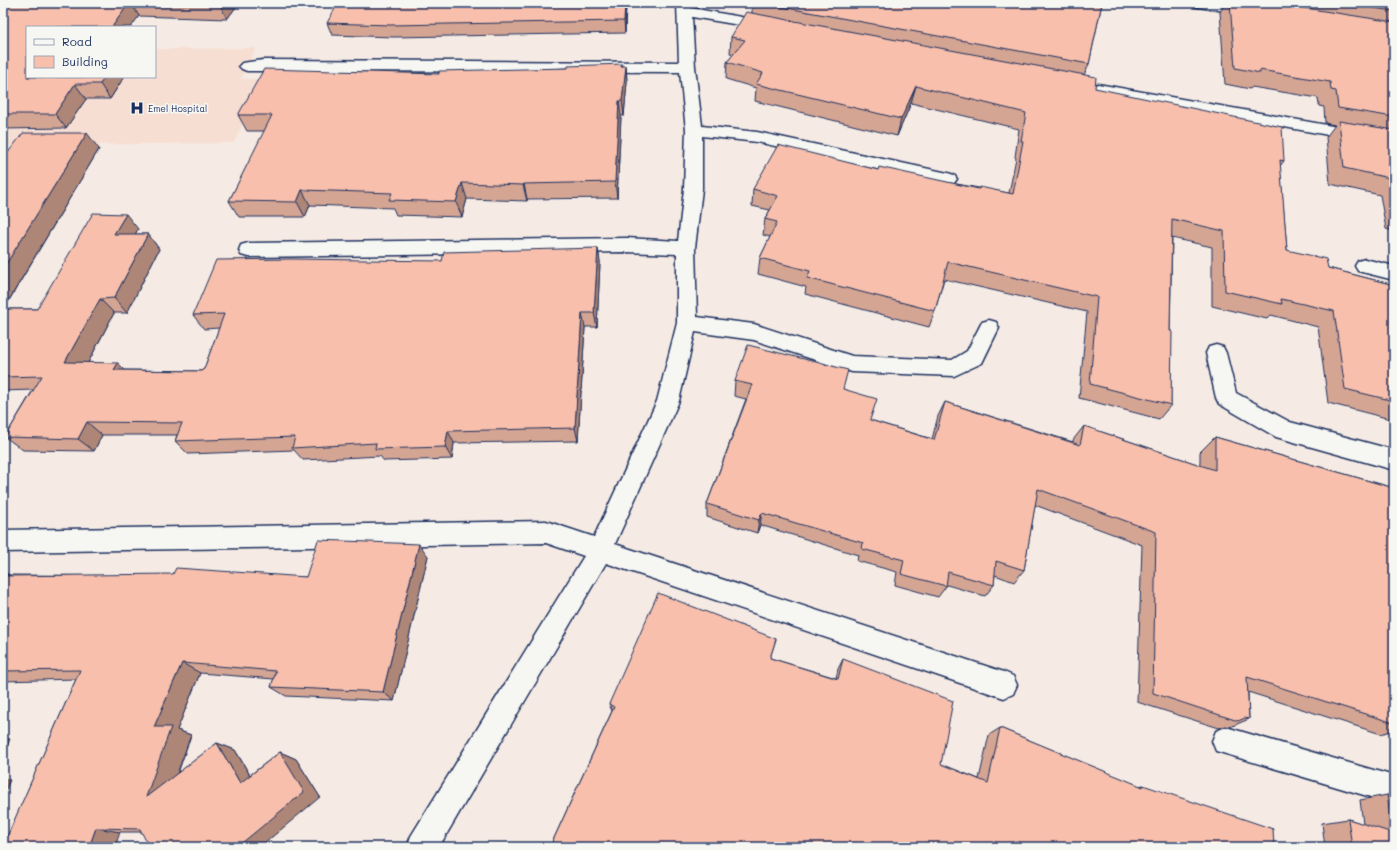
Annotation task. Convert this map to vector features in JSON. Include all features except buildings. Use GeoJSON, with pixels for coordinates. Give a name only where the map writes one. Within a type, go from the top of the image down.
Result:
{"type":"FeatureCollection","features":[{"type":"Feature","properties":{"kind":"street"},"geometry":{"type":"LineString","coordinates":[[1198,3],[1268,14]]}},
{"type":"Feature","properties":{"kind":"street"},"geometry":{"type":"LineString","coordinates":[[422,847],[600,551],[668,401],[687,323],[686,248],[693,189],[694,130],[687,67],[684,7],[785,29]]}},
{"type":"Feature","properties":{"kind":"street"},"geometry":{"type":"LineString","coordinates":[[247,66],[687,67]]}},
{"type":"Feature","properties":{"kind":"street"},"geometry":{"type":"LineString","coordinates":[[1085,87],[1394,142]]}},
{"type":"Feature","properties":{"kind":"street"},"geometry":{"type":"LineString","coordinates":[[694,130],[757,137],[948,179]]}},
{"type":"Feature","properties":{"kind":"street"},"geometry":{"type":"LineString","coordinates":[[248,250],[626,245],[686,248]]}},
{"type":"Feature","properties":{"kind":"street"},"geometry":{"type":"LineString","coordinates":[[1365,266],[1394,273]]}},
{"type":"Feature","properties":{"kind":"street"},"geometry":{"type":"LineString","coordinates":[[687,323],[754,332],[852,364],[954,368],[975,357],[989,328]]}},
{"type":"Feature","properties":{"kind":"street"},"geometry":{"type":"LineString","coordinates":[[1216,353],[1227,398],[1284,430],[1394,460]]}},
{"type":"Feature","properties":{"kind":"street"},"geometry":{"type":"LineString","coordinates":[[3,541],[546,532],[1004,685]]}},
{"type":"Feature","properties":{"kind":"street"},"geometry":{"type":"LineString","coordinates":[[1226,741],[1394,790]]}},
{"type":"Feature","properties":{"kind":"shaded area","name":"Emel Hospital"},"geometry":{"type":"Polygon","coordinates":[[[256,48],[241,79],[263,79],[234,143],[3,146],[3,136],[45,78],[156,78],[156,49],[256,48]]]}},
{"type":"Feature","properties":{"kind":"place","name":"Emel Hospital"},"geometry":{"type":"Point","coordinates":[137,108]}}]}
